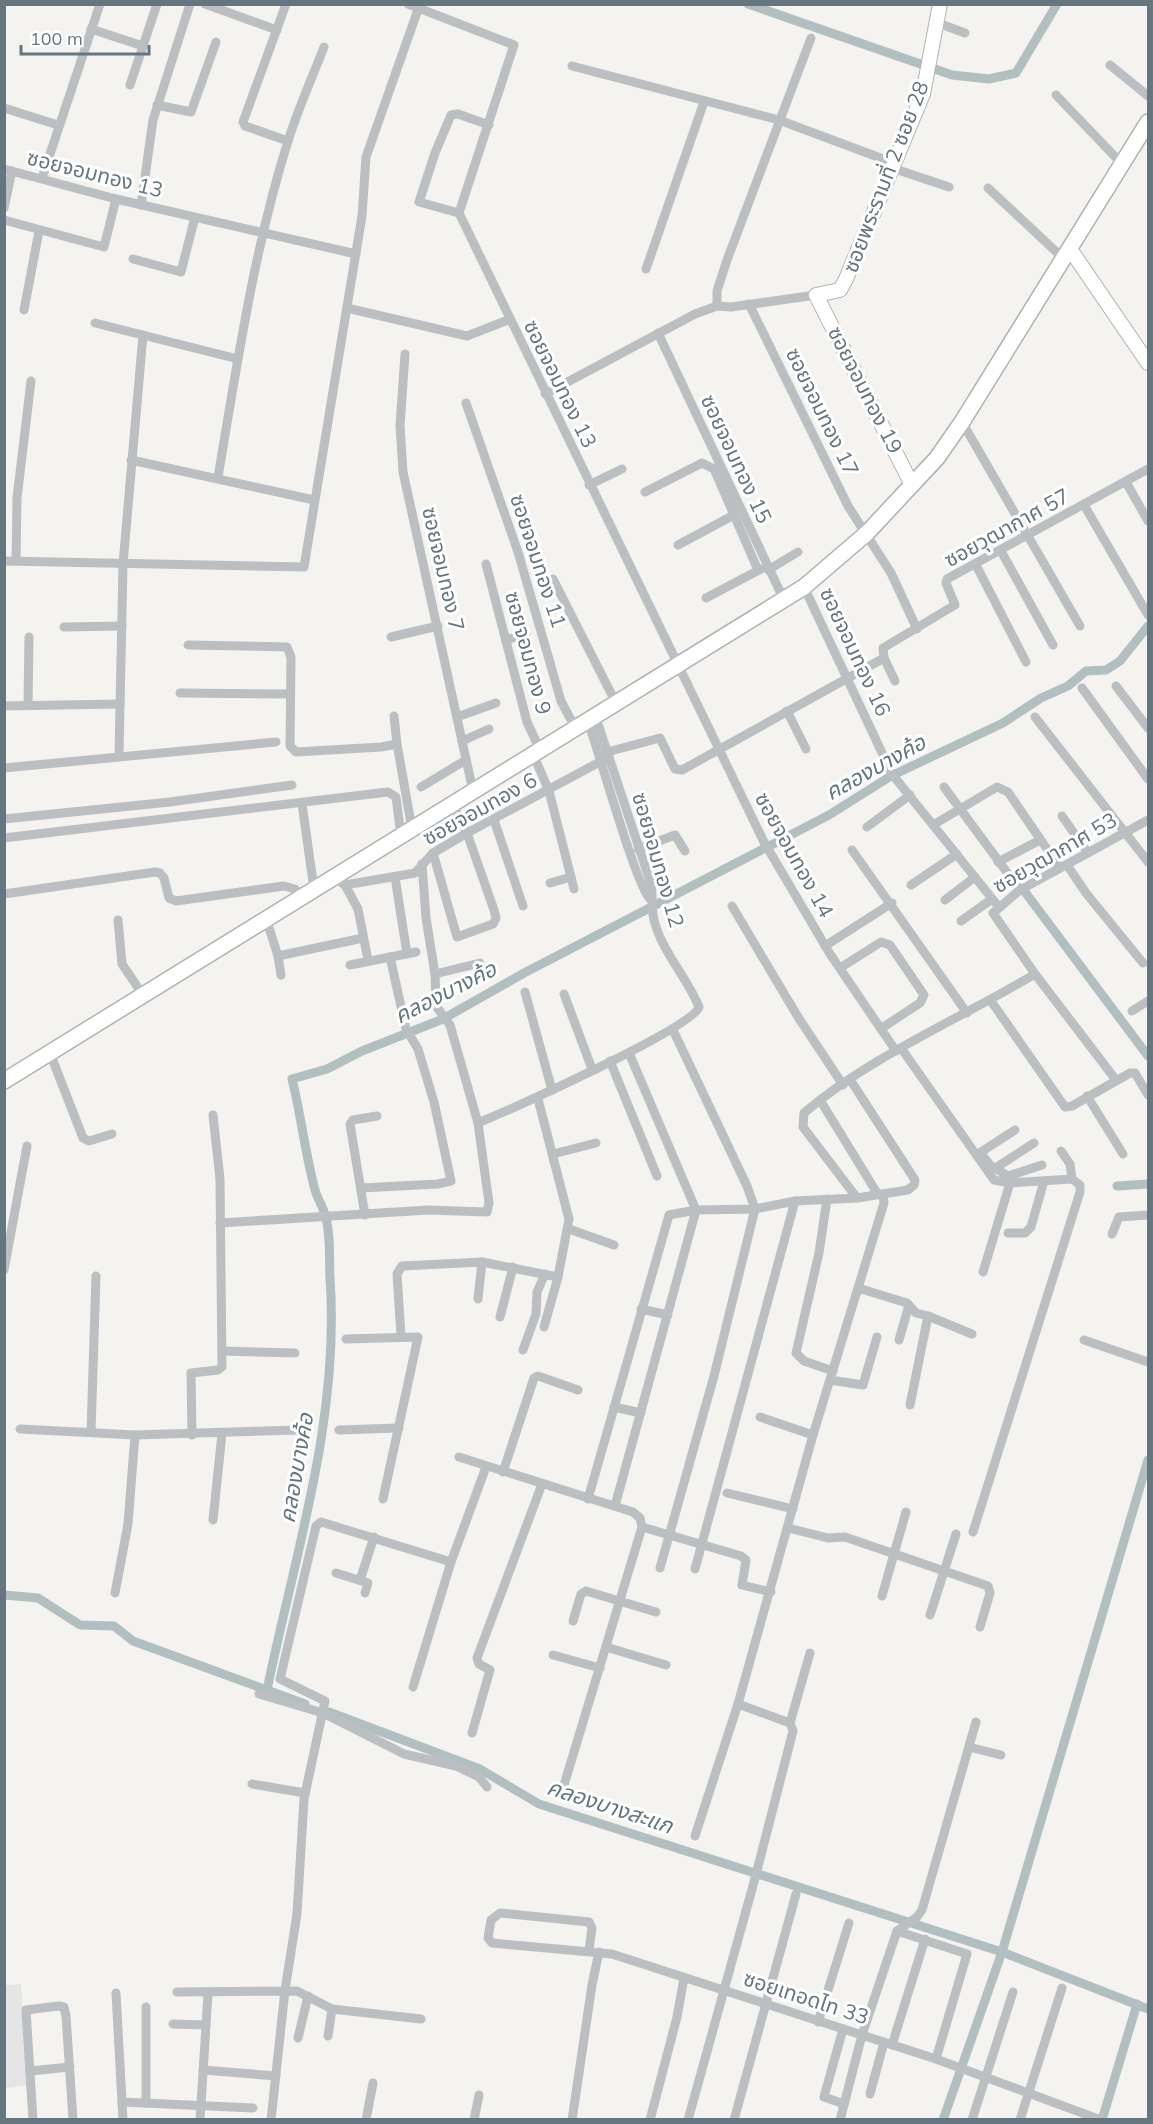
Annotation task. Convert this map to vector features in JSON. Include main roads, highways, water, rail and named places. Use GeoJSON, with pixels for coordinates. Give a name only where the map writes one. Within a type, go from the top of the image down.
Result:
{"type":"FeatureCollection","features":[{"type":"Feature","properties":{"kind":"main road"},"geometry":{"type":"LineString","coordinates":[[4,1081],[266,918],[308,893],[339,881],[452,803],[617,705],[804,587],[867,532],[936,458],[963,422],[1149,122]]}},
{"type":"Feature","properties":{"kind":"waterway"},"geometry":{"type":"LineString","coordinates":[[748,4],[952,75],[989,79],[1016,73],[1057,4]]}},
{"type":"Feature","properties":{"kind":"waterway","name":"คลองบางค้อ"},"geometry":{"type":"LineString","coordinates":[[267,1690],[313,1486],[322,1435],[331,1331],[328,1230],[316,1193],[292,1079],[327,1069],[362,1051],[443,1019],[524,973],[829,815],[891,776],[1003,723],[1041,698],[1068,686],[1086,671],[1106,670],[1120,661],[1148,626]]}},
{"type":"Feature","properties":{"kind":"waterway"},"geometry":{"type":"LineString","coordinates":[[1025,892],[1148,1056]]}},
{"type":"Feature","properties":{"kind":"waterway"},"geometry":{"type":"LineString","coordinates":[[1117,1186],[1148,1184]]}},
{"type":"Feature","properties":{"kind":"waterway"},"geometry":{"type":"LineString","coordinates":[[943,2120],[1002,1952],[1148,1460]]}},
{"type":"Feature","properties":{"kind":"waterway","name":"คลองบางสะแก"},"geometry":{"type":"LineString","coordinates":[[4,1595],[38,1598],[80,1625],[114,1626],[133,1641],[305,1704]]}},
{"type":"Feature","properties":{"kind":"waterway","name":"คลองบางสะแก"},"geometry":{"type":"LineString","coordinates":[[329,1712],[480,1769],[539,1804],[1002,1952],[1148,2009]]}},
{"type":"Feature","properties":{"kind":"waterway"},"geometry":{"type":"LineString","coordinates":[[1102,2120],[1137,2004]]}}]}
